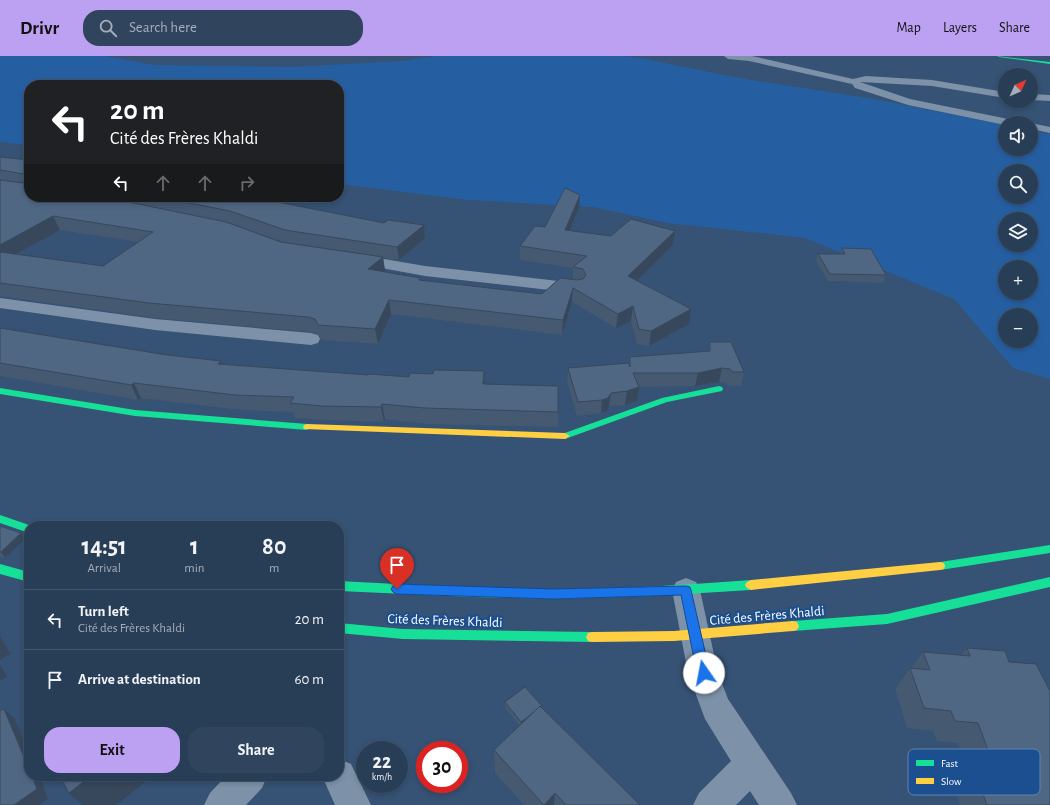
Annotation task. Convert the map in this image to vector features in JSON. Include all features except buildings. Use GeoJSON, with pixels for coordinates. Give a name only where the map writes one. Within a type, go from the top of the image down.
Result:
{"type":"FeatureCollection","features":[{"type":"Feature","properties":{"kind":"main road"},"geometry":{"type":"LineString","coordinates":[[999,56],[1050,63]]}},
{"type":"Feature","properties":{"kind":"main road"},"geometry":{"type":"LineString","coordinates":[[0,391],[135,413],[319,428],[563,437],[665,400],[719,389]]}},
{"type":"Feature","properties":{"kind":"main road"},"geometry":{"type":"LineString","coordinates":[[0,518],[24,527]]}},
{"type":"Feature","properties":{"kind":"main road"},"geometry":{"type":"LineString","coordinates":[[344,586],[440,591],[554,594],[686,590],[884,574],[982,561],[1050,549]]}},
{"type":"Feature","properties":{"kind":"main road"},"geometry":{"type":"LineString","coordinates":[[0,569],[24,576]]}},
{"type":"Feature","properties":{"kind":"main road","name":"Cité des Frères Khaldi"},"geometry":{"type":"LineString","coordinates":[[344,628],[403,634],[539,637],[695,635],[887,619],[1050,582]]}},
{"type":"Feature","properties":{"kind":"street"},"geometry":{"type":"LineString","coordinates":[[728,56],[749,58],[855,82],[858,86],[908,102],[998,120]]}},
{"type":"Feature","properties":{"kind":"street"},"geometry":{"type":"LineString","coordinates":[[855,82],[857,80],[866,79],[919,82],[998,94]]}},
{"type":"Feature","properties":{"kind":"street"},"geometry":{"type":"LineString","coordinates":[[1038,97],[1050,98]]}},
{"type":"Feature","properties":{"kind":"street"},"geometry":{"type":"LineString","coordinates":[[1038,127],[1050,130]]}},
{"type":"Feature","properties":{"kind":"street"},"geometry":{"type":"LineString","coordinates":[[344,258],[433,272],[576,288]]}},
{"type":"Feature","properties":{"kind":"street"},"geometry":{"type":"LineString","coordinates":[[0,303],[43,310],[201,330],[310,339]]}},
{"type":"Feature","properties":{"kind":"street"},"geometry":{"type":"LineString","coordinates":[[686,590],[704,673],[716,708],[779,805]]}},
{"type":"Feature","properties":{"kind":"street"},"geometry":{"type":"LineString","coordinates":[[711,805],[752,765]]}},
{"type":"Feature","properties":{"kind":"street"},"geometry":{"type":"LineString","coordinates":[[222,805],[245,781]]}},
{"type":"Feature","properties":{"kind":"street"},"geometry":{"type":"LineString","coordinates":[[341,781],[353,805]]}},
{"type":"Feature","properties":{"kind":"shaded area"},"geometry":{"type":"Polygon","coordinates":[[[0,56],[104,56],[155,65],[292,67],[402,61],[437,56],[622,56],[640,58],[739,78],[874,99],[998,124],[998,156],[1038,156],[1038,132],[1050,134],[1050,379],[1013,368],[954,299],[805,238],[667,223],[593,207],[469,200],[344,185],[344,80],[24,80],[24,144],[0,142],[0,56]]]}},
{"type":"Feature","properties":{"kind":"traffic: fast"},"geometry":{"type":"LineString","coordinates":[[999,56],[1050,63]]}},
{"type":"Feature","properties":{"kind":"traffic: fast"},"geometry":{"type":"LineString","coordinates":[[565,436],[665,400],[719,389]]}},
{"type":"Feature","properties":{"kind":"traffic: fast"},"geometry":{"type":"LineString","coordinates":[[0,391],[135,413],[307,427]]}},
{"type":"Feature","properties":{"kind":"traffic: fast"},"geometry":{"type":"LineString","coordinates":[[0,519],[24,527]]}},
{"type":"Feature","properties":{"kind":"traffic: fast"},"geometry":{"type":"LineString","coordinates":[[940,566],[1050,549]]}},
{"type":"Feature","properties":{"kind":"traffic: fast"},"geometry":{"type":"LineString","coordinates":[[0,569],[24,576]]}},
{"type":"Feature","properties":{"kind":"traffic: fast"},"geometry":{"type":"LineString","coordinates":[[793,626],[887,619],[1050,582]]}},
{"type":"Feature","properties":{"kind":"traffic: fast"},"geometry":{"type":"LineString","coordinates":[[344,586],[473,593],[554,594],[702,589],[751,585]]}},
{"type":"Feature","properties":{"kind":"traffic: fast"},"geometry":{"type":"LineString","coordinates":[[344,628],[403,634],[592,637]]}},
{"type":"Feature","properties":{"kind":"traffic: slow"},"geometry":{"type":"LineString","coordinates":[[307,427],[565,436]]}},
{"type":"Feature","properties":{"kind":"traffic: slow"},"geometry":{"type":"LineString","coordinates":[[751,585],[940,566]]}},
{"type":"Feature","properties":{"kind":"traffic: slow"},"geometry":{"type":"LineString","coordinates":[[592,637],[674,636],[793,626]]}},
{"type":"Feature","properties":{"kind":"route"},"geometry":{"type":"LineString","coordinates":[[397,589],[554,594],[669,592],[686,590],[704,673]]}}]}
